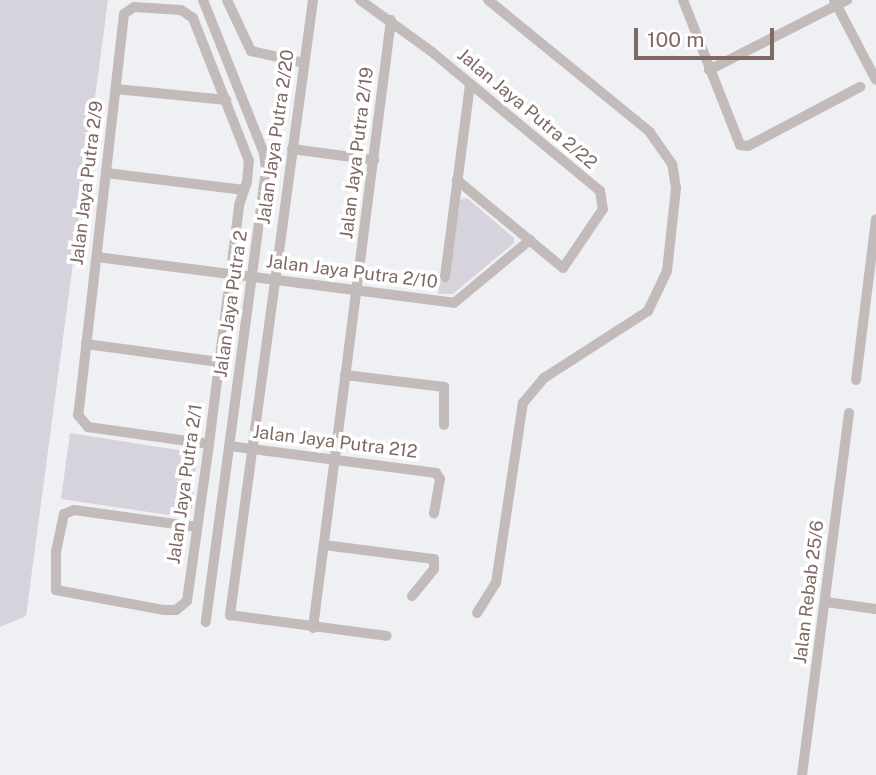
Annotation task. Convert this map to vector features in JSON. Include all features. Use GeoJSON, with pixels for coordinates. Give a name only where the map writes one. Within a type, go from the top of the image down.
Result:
{"type":"FeatureCollection","features":[{"type":"Feature","properties":{"kind":"street","name":"Jalan Jaya Putra 2"},"geometry":{"type":"LineString","coordinates":[[203,0],[266,161],[206,622]]}},
{"type":"Feature","properties":{"kind":"street"},"geometry":{"type":"LineString","coordinates":[[227,0],[251,51],[304,63]]}},
{"type":"Feature","properties":{"kind":"street","name":"Jalan Jaya Putra 2/20"},"geometry":{"type":"LineString","coordinates":[[313,0],[229,608],[234,618],[313,628]]}},
{"type":"Feature","properties":{"kind":"street","name":"Jalan Jaya Putra 2/22"},"geometry":{"type":"LineString","coordinates":[[360,0],[391,20],[600,191],[604,209],[563,268],[530,240]]}},
{"type":"Feature","properties":{"kind":"street"},"geometry":{"type":"LineString","coordinates":[[477,613],[496,583],[523,403],[544,378],[648,311],[667,271],[676,188],[672,164],[650,132],[488,0]]}},
{"type":"Feature","properties":{"kind":"street"},"geometry":{"type":"LineString","coordinates":[[683,0],[740,145],[748,146],[860,87]]}},
{"type":"Feature","properties":{"kind":"street"},"geometry":{"type":"LineString","coordinates":[[709,71],[839,2],[876,80]]}},
{"type":"Feature","properties":{"kind":"street","name":"Jalan Jaya Putra 2/9"},"geometry":{"type":"LineString","coordinates":[[187,12],[128,8],[78,415],[88,427],[209,444]]}},
{"type":"Feature","properties":{"kind":"street","name":"Jalan Jaya Putra 2/1"},"geometry":{"type":"LineString","coordinates":[[187,12],[226,100],[249,161],[187,601],[176,610],[56,590],[61,519],[74,510],[197,527]]}},
{"type":"Feature","properties":{"kind":"street","name":"Jalan Jaya Putra 2/19"},"geometry":{"type":"LineString","coordinates":[[313,628],[391,20]]}},
{"type":"Feature","properties":{"kind":"street"},"geometry":{"type":"LineString","coordinates":[[445,277],[470,85]]}},
{"type":"Feature","properties":{"kind":"street"},"geometry":{"type":"LineString","coordinates":[[116,89],[226,100]]}},
{"type":"Feature","properties":{"kind":"street"},"geometry":{"type":"LineString","coordinates":[[292,149],[374,160]]}},
{"type":"Feature","properties":{"kind":"street"},"geometry":{"type":"LineString","coordinates":[[106,173],[244,190]]}},
{"type":"Feature","properties":{"kind":"street"},"geometry":{"type":"LineString","coordinates":[[457,180],[530,240]]}},
{"type":"Feature","properties":{"kind":"street"},"geometry":{"type":"LineString","coordinates":[[856,380],[876,219]]}},
{"type":"Feature","properties":{"kind":"street","name":"Jalan Jaya Putra 2/10"},"geometry":{"type":"LineString","coordinates":[[97,257],[454,303],[530,240]]}},
{"type":"Feature","properties":{"kind":"street"},"geometry":{"type":"LineString","coordinates":[[86,344],[219,362]]}},
{"type":"Feature","properties":{"kind":"street"},"geometry":{"type":"LineString","coordinates":[[345,375],[444,387],[444,425]]}},
{"type":"Feature","properties":{"kind":"street","name":"Jalan Rebab 25/6"},"geometry":{"type":"LineString","coordinates":[[802,775],[849,413]]}},
{"type":"Feature","properties":{"kind":"street","name":"Jalan Jaya Putra 212"},"geometry":{"type":"LineString","coordinates":[[229,446],[436,473],[440,479],[434,513]]}},
{"type":"Feature","properties":{"kind":"street"},"geometry":{"type":"LineString","coordinates":[[324,545],[434,559],[434,569],[412,596]]}},
{"type":"Feature","properties":{"kind":"street"},"geometry":{"type":"LineString","coordinates":[[826,602],[876,609]]}},
{"type":"Feature","properties":{"kind":"street"},"geometry":{"type":"LineString","coordinates":[[313,628],[387,636]]}},
{"type":"Feature","properties":{"kind":"shaded area"},"geometry":{"type":"Polygon","coordinates":[[[0,0],[108,0],[26,616],[0,627],[0,0]]]}},
{"type":"Feature","properties":{"kind":"shaded area"},"geometry":{"type":"Polygon","coordinates":[[[467,198],[514,238],[514,243],[453,294],[438,294],[440,280],[449,281],[460,200],[467,198]]]}},
{"type":"Feature","properties":{"kind":"shaded area"},"geometry":{"type":"Polygon","coordinates":[[[70,433],[197,453],[192,508],[182,517],[61,499],[70,433]]]}}]}
